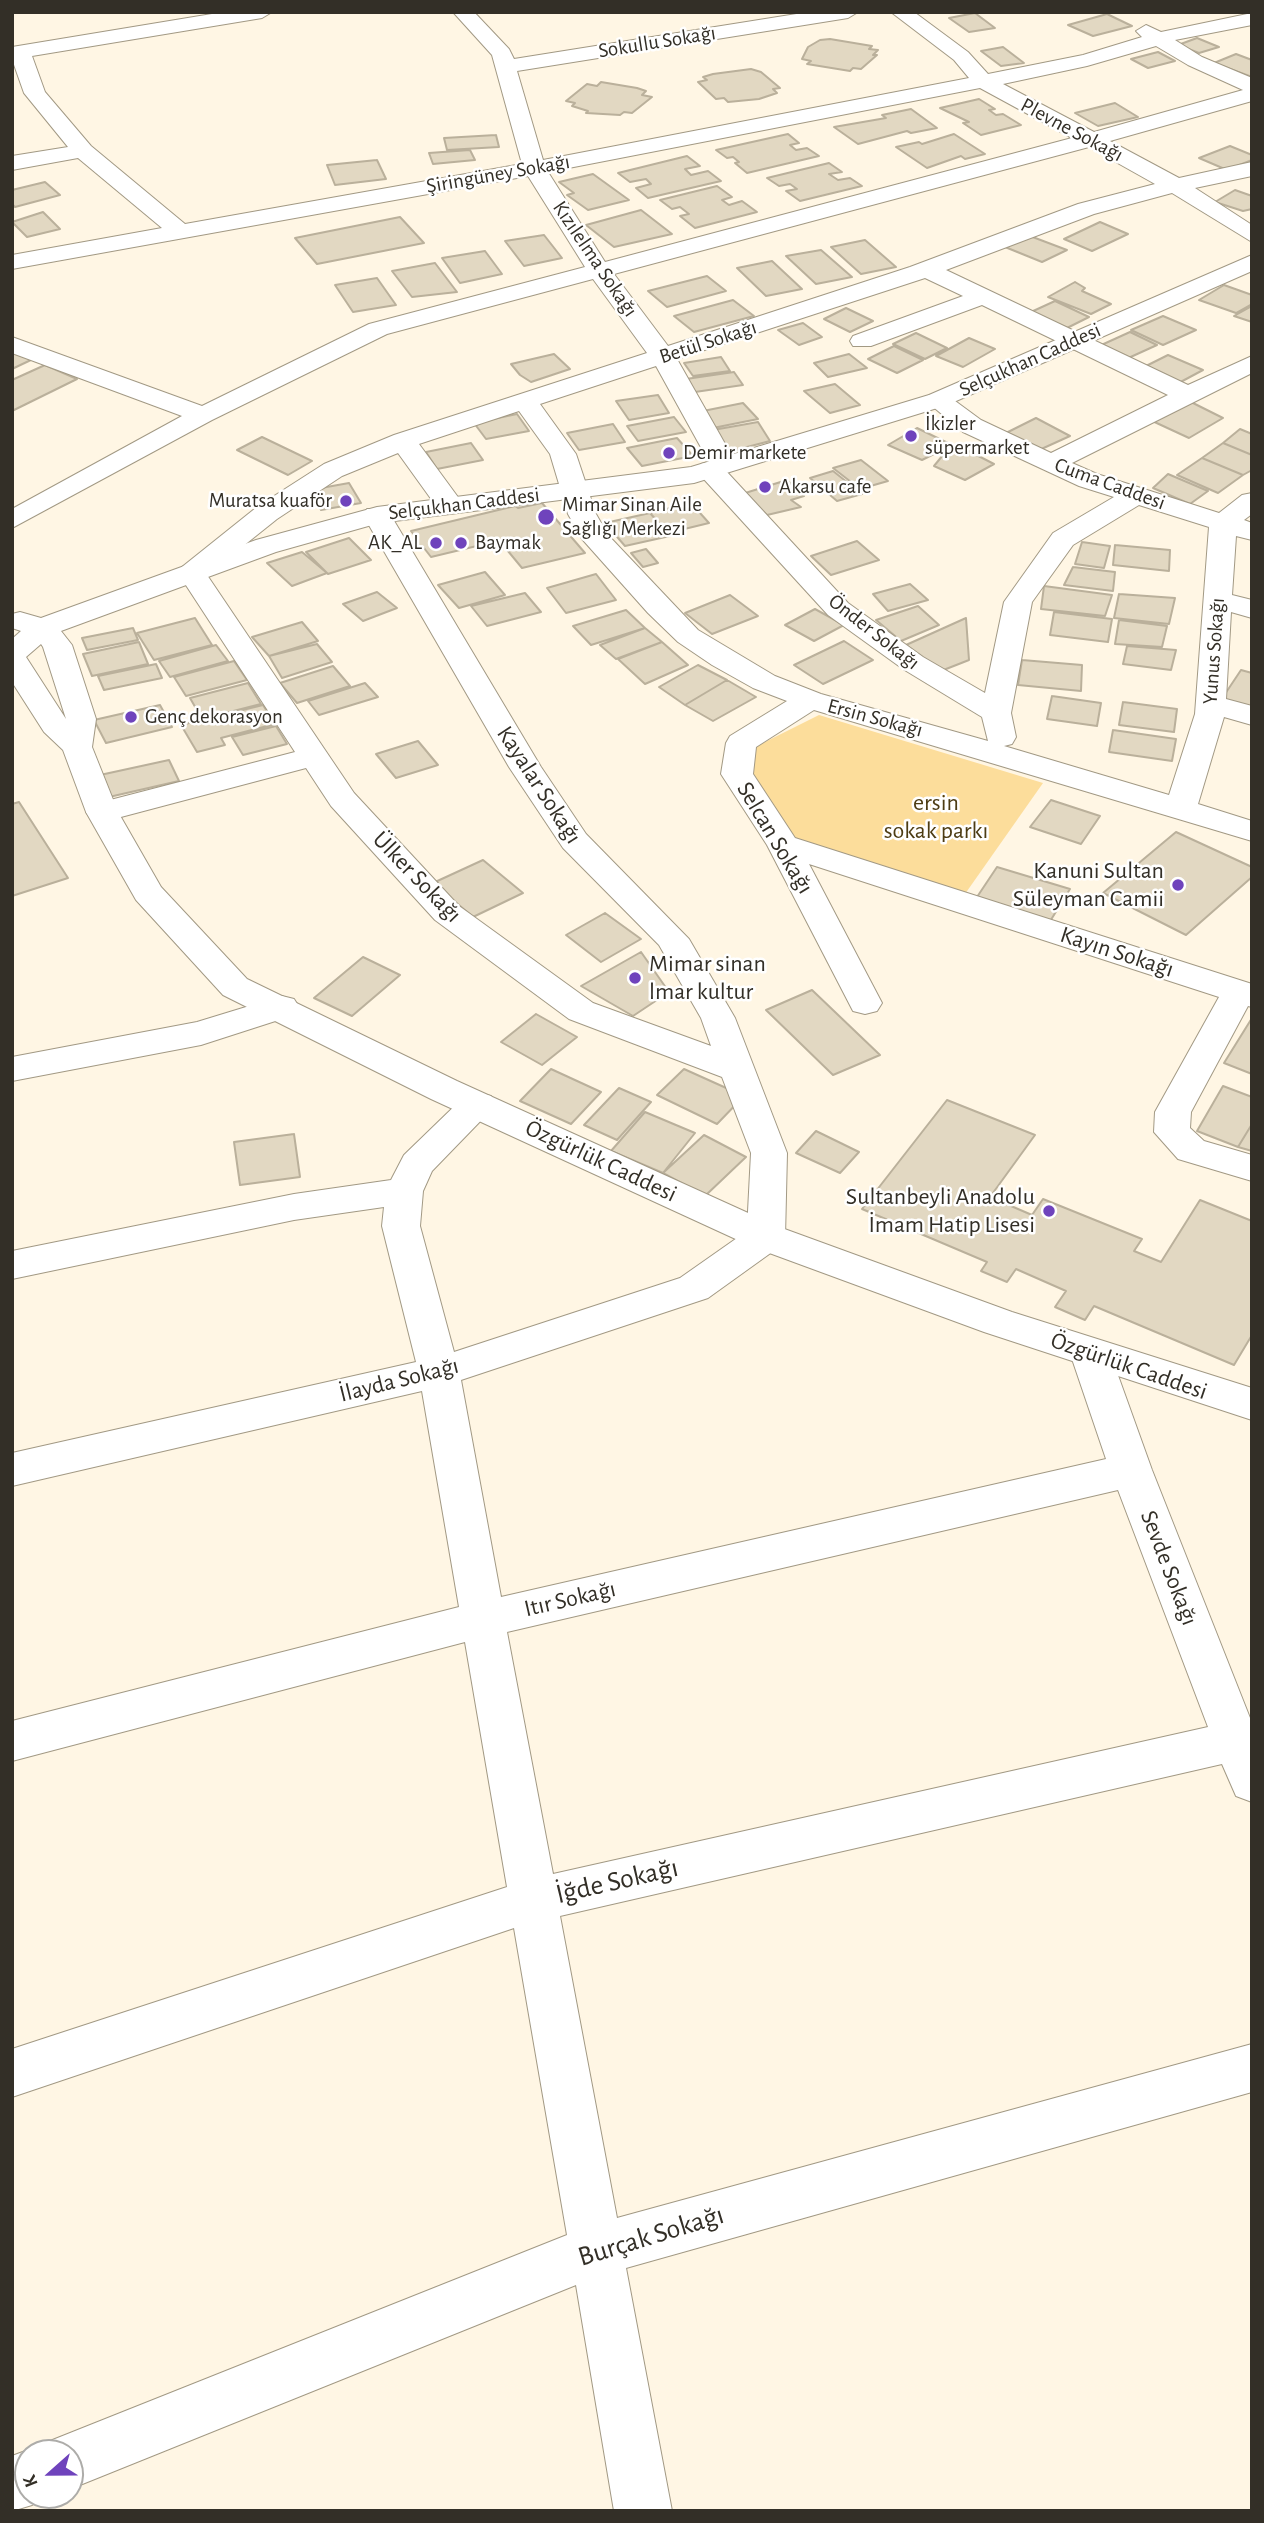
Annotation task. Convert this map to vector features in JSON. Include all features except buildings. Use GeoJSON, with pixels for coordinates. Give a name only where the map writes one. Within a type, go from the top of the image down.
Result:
{"type":"FeatureCollection","features":[{"type":"Feature","properties":{"kind":"street"},"geometry":{"type":"LineString","coordinates":[[179,231],[83,151],[35,93],[16,52],[219,16],[262,12]]}},
{"type":"Feature","properties":{"kind":"street","name":"Kızılelma Sokağı"},"geometry":{"type":"LineString","coordinates":[[463,12],[502,53],[534,168],[598,269],[663,357],[717,468]]}},
{"type":"Feature","properties":{"kind":"street","name":"Sokullu Sokağı"},"geometry":{"type":"LineString","coordinates":[[507,66],[848,12]]}},
{"type":"Feature","properties":{"kind":"street","name":"Plevne Sokağı"},"geometry":{"type":"LineString","coordinates":[[901,12],[961,56],[983,81],[1174,185],[1252,235]]}},
{"type":"Feature","properties":{"kind":"street","name":"Şiringüney Sokağı"},"geometry":{"type":"LineString","coordinates":[[12,262],[534,168],[983,81],[1087,60],[1150,33],[1252,19]]}},
{"type":"Feature","properties":{"kind":"street"},"geometry":{"type":"LineString","coordinates":[[1150,33],[1195,61],[1252,86]]}},
{"type":"Feature","properties":{"kind":"street"},"geometry":{"type":"LineString","coordinates":[[13,519],[203,415],[378,329],[1091,140],[1252,94]]}},
{"type":"Feature","properties":{"kind":"street"},"geometry":{"type":"LineString","coordinates":[[12,163],[83,151]]}},
{"type":"Feature","properties":{"kind":"street","name":"Betül Sokağı"},"geometry":{"type":"LineString","coordinates":[[192,573],[267,513],[333,470],[402,441],[926,269],[1086,209],[1174,185],[1252,169]]}},
{"type":"Feature","properties":{"kind":"street","name":"Selçukhan Caddesi"},"geometry":{"type":"LineString","coordinates":[[16,672],[49,636],[151,590],[266,545],[377,515],[694,475],[938,400],[1252,262]]}},
{"type":"Feature","properties":{"kind":"street"},"geometry":{"type":"LineString","coordinates":[[926,269],[1077,339],[1189,395]]}},
{"type":"Feature","properties":{"kind":"street"},"geometry":{"type":"LineString","coordinates":[[862,341],[984,296]]}},
{"type":"Feature","properties":{"kind":"street"},"geometry":{"type":"LineString","coordinates":[[12,344],[203,415]]}},
{"type":"Feature","properties":{"kind":"street"},"geometry":{"type":"LineString","coordinates":[[1051,463],[1252,363]]}},
{"type":"Feature","properties":{"kind":"street","name":"Cuma Caddesi"},"geometry":{"type":"LineString","coordinates":[[938,400],[972,426],[1088,480],[1252,532]]}},
{"type":"Feature","properties":{"kind":"street","name":"Ersin Sokağı"},"geometry":{"type":"LineString","coordinates":[[525,401],[556,440],[582,514],[596,539],[688,636],[753,676],[810,700],[1252,831]]}},
{"type":"Feature","properties":{"kind":"street"},"geometry":{"type":"LineString","coordinates":[[402,441],[449,504]]}},
{"type":"Feature","properties":{"kind":"street","name":"Önder Sokağı"},"geometry":{"type":"LineString","coordinates":[[717,468],[838,609],[913,663],[996,713]]}},
{"type":"Feature","properties":{"kind":"street"},"geometry":{"type":"LineString","coordinates":[[1004,757],[996,713],[1018,602],[1063,539],[1137,495]]}},
{"type":"Feature","properties":{"kind":"street"},"geometry":{"type":"LineString","coordinates":[[1223,523],[1252,501]]}},
{"type":"Feature","properties":{"kind":"street","name":"Kayalar Sokağı"},"geometry":{"type":"LineString","coordinates":[[377,515],[524,767],[574,842],[672,940],[718,1018],[769,1153],[766,1237]]}},
{"type":"Feature","properties":{"kind":"street","name":"Yunus Sokağı"},"geometry":{"type":"LineString","coordinates":[[1180,810],[1211,704],[1223,523]]}},
{"type":"Feature","properties":{"kind":"street","name":"Ülker Sokağı"},"geometry":{"type":"LineString","coordinates":[[192,573],[342,799],[447,913],[581,1011],[737,1069]]}},
{"type":"Feature","properties":{"kind":"street"},"geometry":{"type":"LineString","coordinates":[[1218,600],[1252,609]]}},
{"type":"Feature","properties":{"kind":"street"},"geometry":{"type":"LineString","coordinates":[[12,618],[49,636]]}},
{"type":"Feature","properties":{"kind":"street","name":"Özgürlük Caddesi"},"geometry":{"type":"LineString","coordinates":[[49,636],[81,719],[77,747]]}},
{"type":"Feature","properties":{"kind":"street","name":"Özgürlük Caddesi"},"geometry":{"type":"LineString","coordinates":[[16,672],[55,726],[77,747],[102,812],[148,892],[235,987],[282,1007],[478,1105],[766,1237],[1090,1353],[1252,1404]]}},
{"type":"Feature","properties":{"kind":"street","name":"Selcan Sokağı"},"geometry":{"type":"LineString","coordinates":[[810,700],[741,744],[737,774],[783,845],[865,1003]]}},
{"type":"Feature","properties":{"kind":"street"},"geometry":{"type":"LineString","coordinates":[[1211,704],[1252,716]]}},
{"type":"Feature","properties":{"kind":"street"},"geometry":{"type":"LineString","coordinates":[[102,812],[314,756]]}},
{"type":"Feature","properties":{"kind":"street","name":"Kayın Sokağı"},"geometry":{"type":"LineString","coordinates":[[783,845],[1246,994]]}},
{"type":"Feature","properties":{"kind":"street"},"geometry":{"type":"LineString","coordinates":[[1246,994],[1173,1112],[1172,1132],[1191,1150],[1252,1168]]}},
{"type":"Feature","properties":{"kind":"street"},"geometry":{"type":"LineString","coordinates":[[12,1069],[201,1033],[282,1007]]}},
{"type":"Feature","properties":{"kind":"street"},"geometry":{"type":"LineString","coordinates":[[478,1105],[417,1164],[404,1191],[401,1226],[439,1372],[643,2511]]}},
{"type":"Feature","properties":{"kind":"street"},"geometry":{"type":"LineString","coordinates":[[12,1265],[293,1207],[404,1191]]}},
{"type":"Feature","properties":{"kind":"street","name":"İlayda Sokağı"},"geometry":{"type":"LineString","coordinates":[[12,1470],[439,1372],[694,1288],[766,1237]]}},
{"type":"Feature","properties":{"kind":"street","name":"Sevde Sokağı"},"geometry":{"type":"LineString","coordinates":[[1090,1353],[1130,1470],[1244,1762]]}},
{"type":"Feature","properties":{"kind":"street","name":"Itır Sokağı"},"geometry":{"type":"LineString","coordinates":[[12,1741],[483,1619],[1130,1470]]}},
{"type":"Feature","properties":{"kind":"street","name":"İğde Sokağı"},"geometry":{"type":"LineString","coordinates":[[12,2073],[533,1900],[1244,1762]]}},
{"type":"Feature","properties":{"kind":"street","name":"Burçak Sokağı"},"geometry":{"type":"LineString","coordinates":[[84,2455],[596,2250],[1252,2068]]}},
{"type":"Feature","properties":{"kind":"green space","name":"ersin sokak parkı"},"geometry":{"type":"Polygon","coordinates":[[[819,715],[1043,783],[965,894],[790,837],[748,771],[755,747],[819,715]]]}},
{"type":"Feature","properties":{"kind":"place","name":"İkizler süpermarket"},"geometry":{"type":"Point","coordinates":[911,436]}},
{"type":"Feature","properties":{"kind":"place","name":"Demir markete"},"geometry":{"type":"Point","coordinates":[669,453]}},
{"type":"Feature","properties":{"kind":"place","name":"Akarsu cafe"},"geometry":{"type":"Point","coordinates":[765,487]}},
{"type":"Feature","properties":{"kind":"place","name":"Muratsa kuaför"},"geometry":{"type":"Point","coordinates":[346,501]}},
{"type":"Feature","properties":{"kind":"place","name":"Mimar Sinan Aile Sağlığı Merkezi"},"geometry":{"type":"Point","coordinates":[546,517]}},
{"type":"Feature","properties":{"kind":"place","name":"AK_AL"},"geometry":{"type":"Point","coordinates":[436,543]}},
{"type":"Feature","properties":{"kind":"place","name":"Baymak"},"geometry":{"type":"Point","coordinates":[461,543]}},
{"type":"Feature","properties":{"kind":"place","name":"Genç dekorasyon"},"geometry":{"type":"Point","coordinates":[131,717]}},
{"type":"Feature","properties":{"kind":"place","name":"Kanuni Sultan Süleyman Camii"},"geometry":{"type":"Point","coordinates":[1178,885]}},
{"type":"Feature","properties":{"kind":"place","name":"Mimar sinan lmar kultur"},"geometry":{"type":"Point","coordinates":[635,978]}},
{"type":"Feature","properties":{"kind":"place","name":"Sultanbeyli Anadolu İmam Hatip Lisesi"},"geometry":{"type":"Point","coordinates":[1049,1211]}}]}
